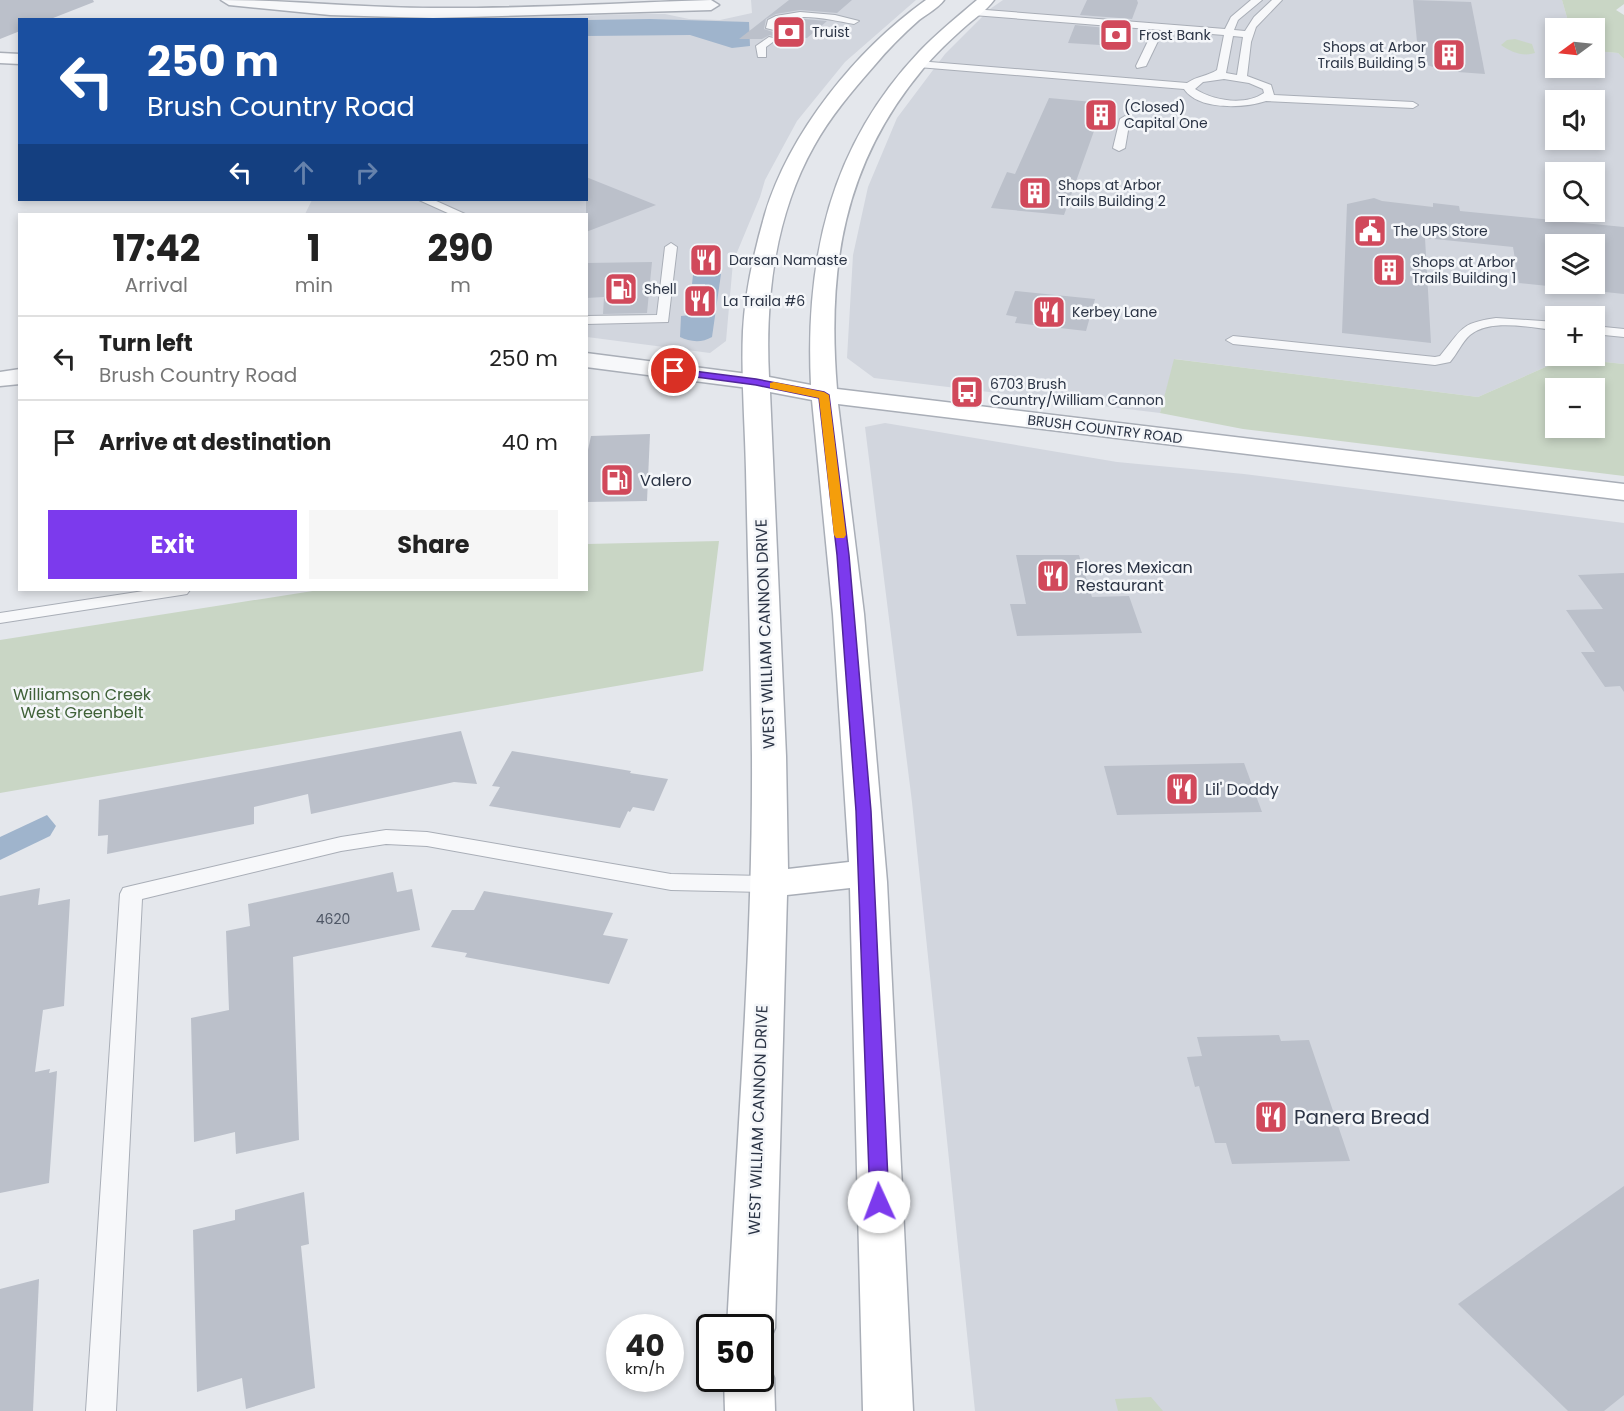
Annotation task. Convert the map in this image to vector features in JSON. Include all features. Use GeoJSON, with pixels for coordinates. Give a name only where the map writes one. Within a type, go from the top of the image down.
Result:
{"type":"FeatureCollection","features":[{"type":"Feature","properties":{"kind":"main road","name":"WEST WILLIAM CANNON DRIVE"},"geometry":{"type":"LineString","coordinates":[[752,1314],[769,884],[769,756],[755,331],[760,282],[769,236],[803,147],[834,102],[871,58],[900,29],[936,0]]}},
{"type":"Feature","properties":{"kind":"main road"},"geometry":{"type":"LineString","coordinates":[[888,1411],[867,873],[843,555],[824,395],[821,323],[827,255],[839,207],[868,133],[893,94],[918,64],[986,0]]}},
{"type":"Feature","properties":{"kind":"main road"},"geometry":{"type":"LineString","coordinates":[[871,58],[918,64]]}},
{"type":"Feature","properties":{"kind":"main road","name":"BRUSH COUNTRY ROAD"},"geometry":{"type":"LineString","coordinates":[[756,382],[824,395],[1624,492]]}},
{"type":"Feature","properties":{"kind":"main road"},"geometry":{"type":"LineString","coordinates":[[769,884],[867,873]]}},
{"type":"Feature","properties":{"kind":"main road"},"geometry":{"type":"LineString","coordinates":[[749,1392],[750,1411]]}},
{"type":"Feature","properties":{"kind":"street"},"geometry":{"type":"LineString","coordinates":[[229,0],[330,10],[433,13],[711,5]]}},
{"type":"Feature","properties":{"kind":"street"},"geometry":{"type":"LineString","coordinates":[[0,58],[18,59]]}},
{"type":"Feature","properties":{"kind":"street","name":"BRUSH COUNTRY ROAD"},"geometry":{"type":"LineString","coordinates":[[588,360],[756,382]]}},
{"type":"Feature","properties":{"kind":"street"},"geometry":{"type":"LineString","coordinates":[[0,379],[18,376]]}},
{"type":"Feature","properties":{"kind":"lane"},"geometry":{"type":"LineString","coordinates":[[1215,76],[1222,71],[1229,33],[1234,20],[1257,0]]}},
{"type":"Feature","properties":{"kind":"lane"},"geometry":{"type":"LineString","coordinates":[[1242,78],[1246,34],[1256,19],[1277,0]]}},
{"type":"Feature","properties":{"kind":"lane"},"geometry":{"type":"LineString","coordinates":[[973,12],[1155,34],[1246,34]]}},
{"type":"Feature","properties":{"kind":"lane"},"geometry":{"type":"LineString","coordinates":[[762,55],[761,46],[771,34],[773,19],[785,16],[812,16],[854,21]]}},
{"type":"Feature","properties":{"kind":"lane"},"geometry":{"type":"LineString","coordinates":[[1141,66],[1155,34]]}},
{"type":"Feature","properties":{"kind":"lane"},"geometry":{"type":"LineString","coordinates":[[918,64],[1189,86],[1200,79],[1215,76],[1242,78],[1258,82],[1268,94],[1362,104],[1413,105],[1372,99],[1268,94],[1252,102],[1219,102],[1200,97],[1190,90],[1189,86]]}},
{"type":"Feature","properties":{"kind":"lane"},"geometry":{"type":"LineString","coordinates":[[1119,148],[1127,109]]}},
{"type":"Feature","properties":{"kind":"lane"},"geometry":{"type":"LineString","coordinates":[[427,201],[457,213]]}},
{"type":"Feature","properties":{"kind":"lane"},"geometry":{"type":"LineString","coordinates":[[588,320],[663,319],[671,246]]}},
{"type":"Feature","properties":{"kind":"lane"},"geometry":{"type":"LineString","coordinates":[[1233,340],[1435,361],[1445,359],[1466,331],[1477,326],[1520,322],[1545,325]]}},
{"type":"Feature","properties":{"kind":"lane"},"geometry":{"type":"LineString","coordinates":[[1605,331],[1624,333]]}},
{"type":"Feature","properties":{"kind":"lane"},"geometry":{"type":"LineString","coordinates":[[0,618],[175,591]]}},
{"type":"Feature","properties":{"kind":"lane"},"geometry":{"type":"LineString","coordinates":[[100,1411],[131,894],[340,844],[386,837],[427,839],[671,882],[769,884]]}},
{"type":"Feature","properties":{"kind":"shaded area"},"geometry":{"type":"Polygon","coordinates":[[[751,0],[916,0],[845,62],[797,121],[765,180],[733,262],[726,341],[710,353],[588,337],[588,213],[306,213],[312,201],[588,201],[588,18],[498,18],[665,14],[689,19],[720,20],[752,13],[751,0]]]}},
{"type":"Feature","properties":{"kind":"shaded area"},"geometry":{"type":"Polygon","coordinates":[[[1003,0],[1562,0],[1567,18],[1545,18],[1545,78],[1605,78],[1605,52],[1618,53],[1624,59],[1624,364],[1605,362],[1605,306],[1545,306],[1545,366],[1548,366],[1478,397],[1175,359],[1160,413],[874,378],[847,358],[853,255],[868,187],[897,118],[945,54],[990,9],[1003,0]]]}},
{"type":"Feature","properties":{"kind":"shaded area"},"geometry":{"type":"Polygon","coordinates":[[[885,423],[1117,462],[1244,474],[1624,523],[1624,1411],[975,1411],[912,802],[865,427],[885,423]]]}},
{"type":"Feature","properties":{"kind":"green space"},"geometry":{"type":"Polygon","coordinates":[[[1562,0],[1624,0],[1624,4],[1616,10],[1624,15],[1624,59],[1618,53],[1605,52],[1605,18],[1567,18],[1562,0]]]}},
{"type":"Feature","properties":{"kind":"green space"},"geometry":{"type":"Polygon","coordinates":[[[1515,39],[1532,44],[1535,53],[1522,54],[1509,50],[1501,45],[1507,40],[1515,39]]]}},
{"type":"Feature","properties":{"kind":"green space"},"geometry":{"type":"Polygon","coordinates":[[[1174,359],[1478,397],[1548,366],[1605,366],[1605,362],[1624,364],[1624,476],[1243,429],[1160,413],[1174,359]]]}},
{"type":"Feature","properties":{"kind":"green space","name":"Williamson Creek West Greenbelt"},"geometry":{"type":"Polygon","coordinates":[[[719,541],[703,671],[0,793],[0,640],[313,591],[588,591],[588,544],[719,541]]]}},
{"type":"Feature","properties":{"kind":"green space"},"geometry":{"type":"Polygon","coordinates":[[[1151,1397],[1163,1411],[1118,1411],[1115,1399],[1151,1397]]]}},
{"type":"Feature","properties":{"kind":"water"},"geometry":{"type":"Polygon","coordinates":[[[588,20],[749,22],[750,46],[732,48],[690,35],[588,36],[588,20]]]}},
{"type":"Feature","properties":{"kind":"water"},"geometry":{"type":"Polygon","coordinates":[[[721,274],[712,337],[696,341],[680,337],[681,316],[702,314],[705,284],[692,284],[693,275],[721,274]]]}},
{"type":"Feature","properties":{"kind":"water"},"geometry":{"type":"Polygon","coordinates":[[[47,815],[56,826],[50,836],[0,860],[0,837],[47,815]]]}},
{"type":"Feature","properties":{"kind":"building"},"geometry":{"type":"Polygon","coordinates":[[[0,0],[93,0],[94,2],[53,18],[18,18],[18,32],[0,39],[0,0]]]}},
{"type":"Feature","properties":{"kind":"building"},"geometry":{"type":"Polygon","coordinates":[[[789,0],[852,0],[837,13],[800,10],[776,14],[766,19],[764,29],[773,32],[778,25],[786,22],[804,19],[827,21],[807,38],[779,39],[770,35],[762,39],[739,39],[789,0]]]}},
{"type":"Feature","properties":{"kind":"building"},"geometry":{"type":"Polygon","coordinates":[[[1087,0],[1137,0],[1138,3],[1132,19],[1080,15],[1087,0]]]}},
{"type":"Feature","properties":{"kind":"building"},"geometry":{"type":"Polygon","coordinates":[[[1413,0],[1471,2],[1485,74],[1444,71],[1419,62],[1413,0]]]}},
{"type":"Feature","properties":{"kind":"building","name":"Frost Bank"},"geometry":{"type":"Polygon","coordinates":[[[1075,25],[1128,30],[1125,39],[1119,39],[1116,46],[1068,43],[1075,25]]]}},
{"type":"Feature","properties":{"kind":"building"},"geometry":{"type":"Polygon","coordinates":[[[1049,98],[1104,103],[1064,215],[991,208],[1007,172],[1015,174],[1049,98]]]}},
{"type":"Feature","properties":{"kind":"building"},"geometry":{"type":"Polygon","coordinates":[[[588,178],[656,205],[588,231],[588,213],[586,213],[588,178]]]}},
{"type":"Feature","properties":{"kind":"building","name":"Shops at Arbor Trails Building 1"},"geometry":{"type":"Polygon","coordinates":[[[1374,198],[1433,207],[1433,203],[1459,206],[1460,211],[1545,219],[1545,222],[1624,227],[1624,294],[1605,292],[1605,234],[1545,234],[1545,286],[1519,283],[1513,247],[1425,238],[1431,343],[1342,333],[1347,204],[1374,198]]]}},
{"type":"Feature","properties":{"kind":"building","name":"Shell"},"geometry":{"type":"Polygon","coordinates":[[[652,262],[647,313],[603,314],[604,297],[588,298],[588,263],[652,262]]]}},
{"type":"Feature","properties":{"kind":"building","name":"Kerbey Lane"},"geometry":{"type":"Polygon","coordinates":[[[1015,291],[1095,299],[1086,331],[1015,323],[1017,317],[1006,315],[1015,291]]]}},
{"type":"Feature","properties":{"kind":"building","name":"Valero"},"geometry":{"type":"Polygon","coordinates":[[[650,434],[647,501],[588,502],[588,450],[591,436],[650,434]]]}},
{"type":"Feature","properties":{"kind":"building","name":"Flores Mexican Restaurant"},"geometry":{"type":"Polygon","coordinates":[[[1016,555],[1079,555],[1092,597],[1129,596],[1142,633],[1017,636],[1010,604],[1026,604],[1016,555]]]}},
{"type":"Feature","properties":{"kind":"building"},"geometry":{"type":"Polygon","coordinates":[[[1624,573],[1624,692],[1620,686],[1605,687],[1581,652],[1595,652],[1566,610],[1603,609],[1578,575],[1624,573]]]}},
{"type":"Feature","properties":{"kind":"building"},"geometry":{"type":"Polygon","coordinates":[[[461,731],[477,784],[454,782],[311,814],[308,794],[254,807],[254,824],[107,854],[108,835],[98,836],[99,800],[461,731]]]}},
{"type":"Feature","properties":{"kind":"building"},"geometry":{"type":"Polygon","coordinates":[[[512,751],[668,779],[654,811],[633,807],[630,812],[628,811],[620,828],[489,806],[500,787],[492,786],[512,751]]]}},
{"type":"Feature","properties":{"kind":"building","name":"Lil' Doddy"},"geometry":{"type":"Polygon","coordinates":[[[1244,763],[1262,812],[1117,815],[1104,766],[1244,763]]]}},
{"type":"Feature","properties":{"kind":"building"},"geometry":{"type":"Polygon","coordinates":[[[393,872],[397,892],[412,889],[420,930],[293,957],[299,1140],[236,1154],[235,1132],[194,1142],[191,1018],[229,1010],[226,931],[250,926],[248,904],[393,872]]]}},
{"type":"Feature","properties":{"kind":"building"},"geometry":{"type":"Polygon","coordinates":[[[40,888],[38,905],[70,899],[64,1006],[43,1010],[35,1072],[50,1069],[49,1073],[57,1071],[49,1183],[0,1193],[0,896],[40,888]]]}},
{"type":"Feature","properties":{"kind":"building"},"geometry":{"type":"Polygon","coordinates":[[[484,891],[613,913],[603,935],[628,939],[609,984],[465,957],[467,953],[431,947],[452,910],[474,910],[484,891]]]}},
{"type":"Feature","properties":{"kind":"building","name":"Panera Bread"},"geometry":{"type":"Polygon","coordinates":[[[1279,1035],[1281,1041],[1309,1040],[1350,1161],[1232,1164],[1226,1143],[1215,1143],[1199,1086],[1195,1087],[1187,1057],[1202,1056],[1197,1037],[1279,1035]]]}},
{"type":"Feature","properties":{"kind":"building"},"geometry":{"type":"Polygon","coordinates":[[[1624,1186],[1624,1395],[1604,1411],[1568,1411],[1458,1304],[1624,1186]]]}},
{"type":"Feature","properties":{"kind":"building"},"geometry":{"type":"Polygon","coordinates":[[[304,1192],[309,1244],[301,1246],[315,1388],[246,1409],[242,1378],[197,1392],[193,1230],[235,1220],[235,1210],[304,1192]]]}},
{"type":"Feature","properties":{"kind":"building"},"geometry":{"type":"Polygon","coordinates":[[[39,1279],[33,1411],[0,1411],[0,1289],[39,1279]]]}},
{"type":"Feature","properties":{"kind":"slow traffic"},"geometry":{"type":"LineString","coordinates":[[774,385],[824,395],[840,535]]}},
{"type":"Feature","properties":{"kind":"place","name":"Truist"},"geometry":{"type":"Point","coordinates":[789,32]}},
{"type":"Feature","properties":{"kind":"place","name":"Frost Bank"},"geometry":{"type":"Point","coordinates":[1116,35]}},
{"type":"Feature","properties":{"kind":"place","name":"Shops at Arbor Trails Building 5"},"geometry":{"type":"Point","coordinates":[1449,55]}},
{"type":"Feature","properties":{"kind":"place","name":"(Closed) Capital One"},"geometry":{"type":"Point","coordinates":[1101,115]}},
{"type":"Feature","properties":{"kind":"place","name":"Shops at Arbor Trails Building 2"},"geometry":{"type":"Point","coordinates":[1035,193]}},
{"type":"Feature","properties":{"kind":"place","name":"The UPS Store"},"geometry":{"type":"Point","coordinates":[1370,231]}},
{"type":"Feature","properties":{"kind":"place","name":"Darsan Namaste"},"geometry":{"type":"Point","coordinates":[706,260]}},
{"type":"Feature","properties":{"kind":"place","name":"Shops at Arbor Trails Building 1"},"geometry":{"type":"Point","coordinates":[1389,270]}},
{"type":"Feature","properties":{"kind":"place","name":"Shell"},"geometry":{"type":"Point","coordinates":[621,289]}},
{"type":"Feature","properties":{"kind":"place","name":"La Traila #6"},"geometry":{"type":"Point","coordinates":[700,301]}},
{"type":"Feature","properties":{"kind":"place","name":"Kerbey Lane"},"geometry":{"type":"Point","coordinates":[1049,312]}},
{"type":"Feature","properties":{"kind":"place","name":"6703 Brush Country/William Cannon"},"geometry":{"type":"Point","coordinates":[967,392]}},
{"type":"Feature","properties":{"kind":"place","name":"Valero"},"geometry":{"type":"Point","coordinates":[617,480]}},
{"type":"Feature","properties":{"kind":"place","name":"Flores Mexican Restaurant"},"geometry":{"type":"Point","coordinates":[1053,576]}},
{"type":"Feature","properties":{"kind":"place","name":"Lil' Doddy"},"geometry":{"type":"Point","coordinates":[1182,789]}},
{"type":"Feature","properties":{"kind":"place","name":"Panera Bread"},"geometry":{"type":"Point","coordinates":[1271,1117]}},
{"type":"Feature","properties":{"kind":"route"},"geometry":{"type":"LineString","coordinates":[[674,371],[756,382],[824,395],[843,555],[864,811],[879,1202]]}}]}
